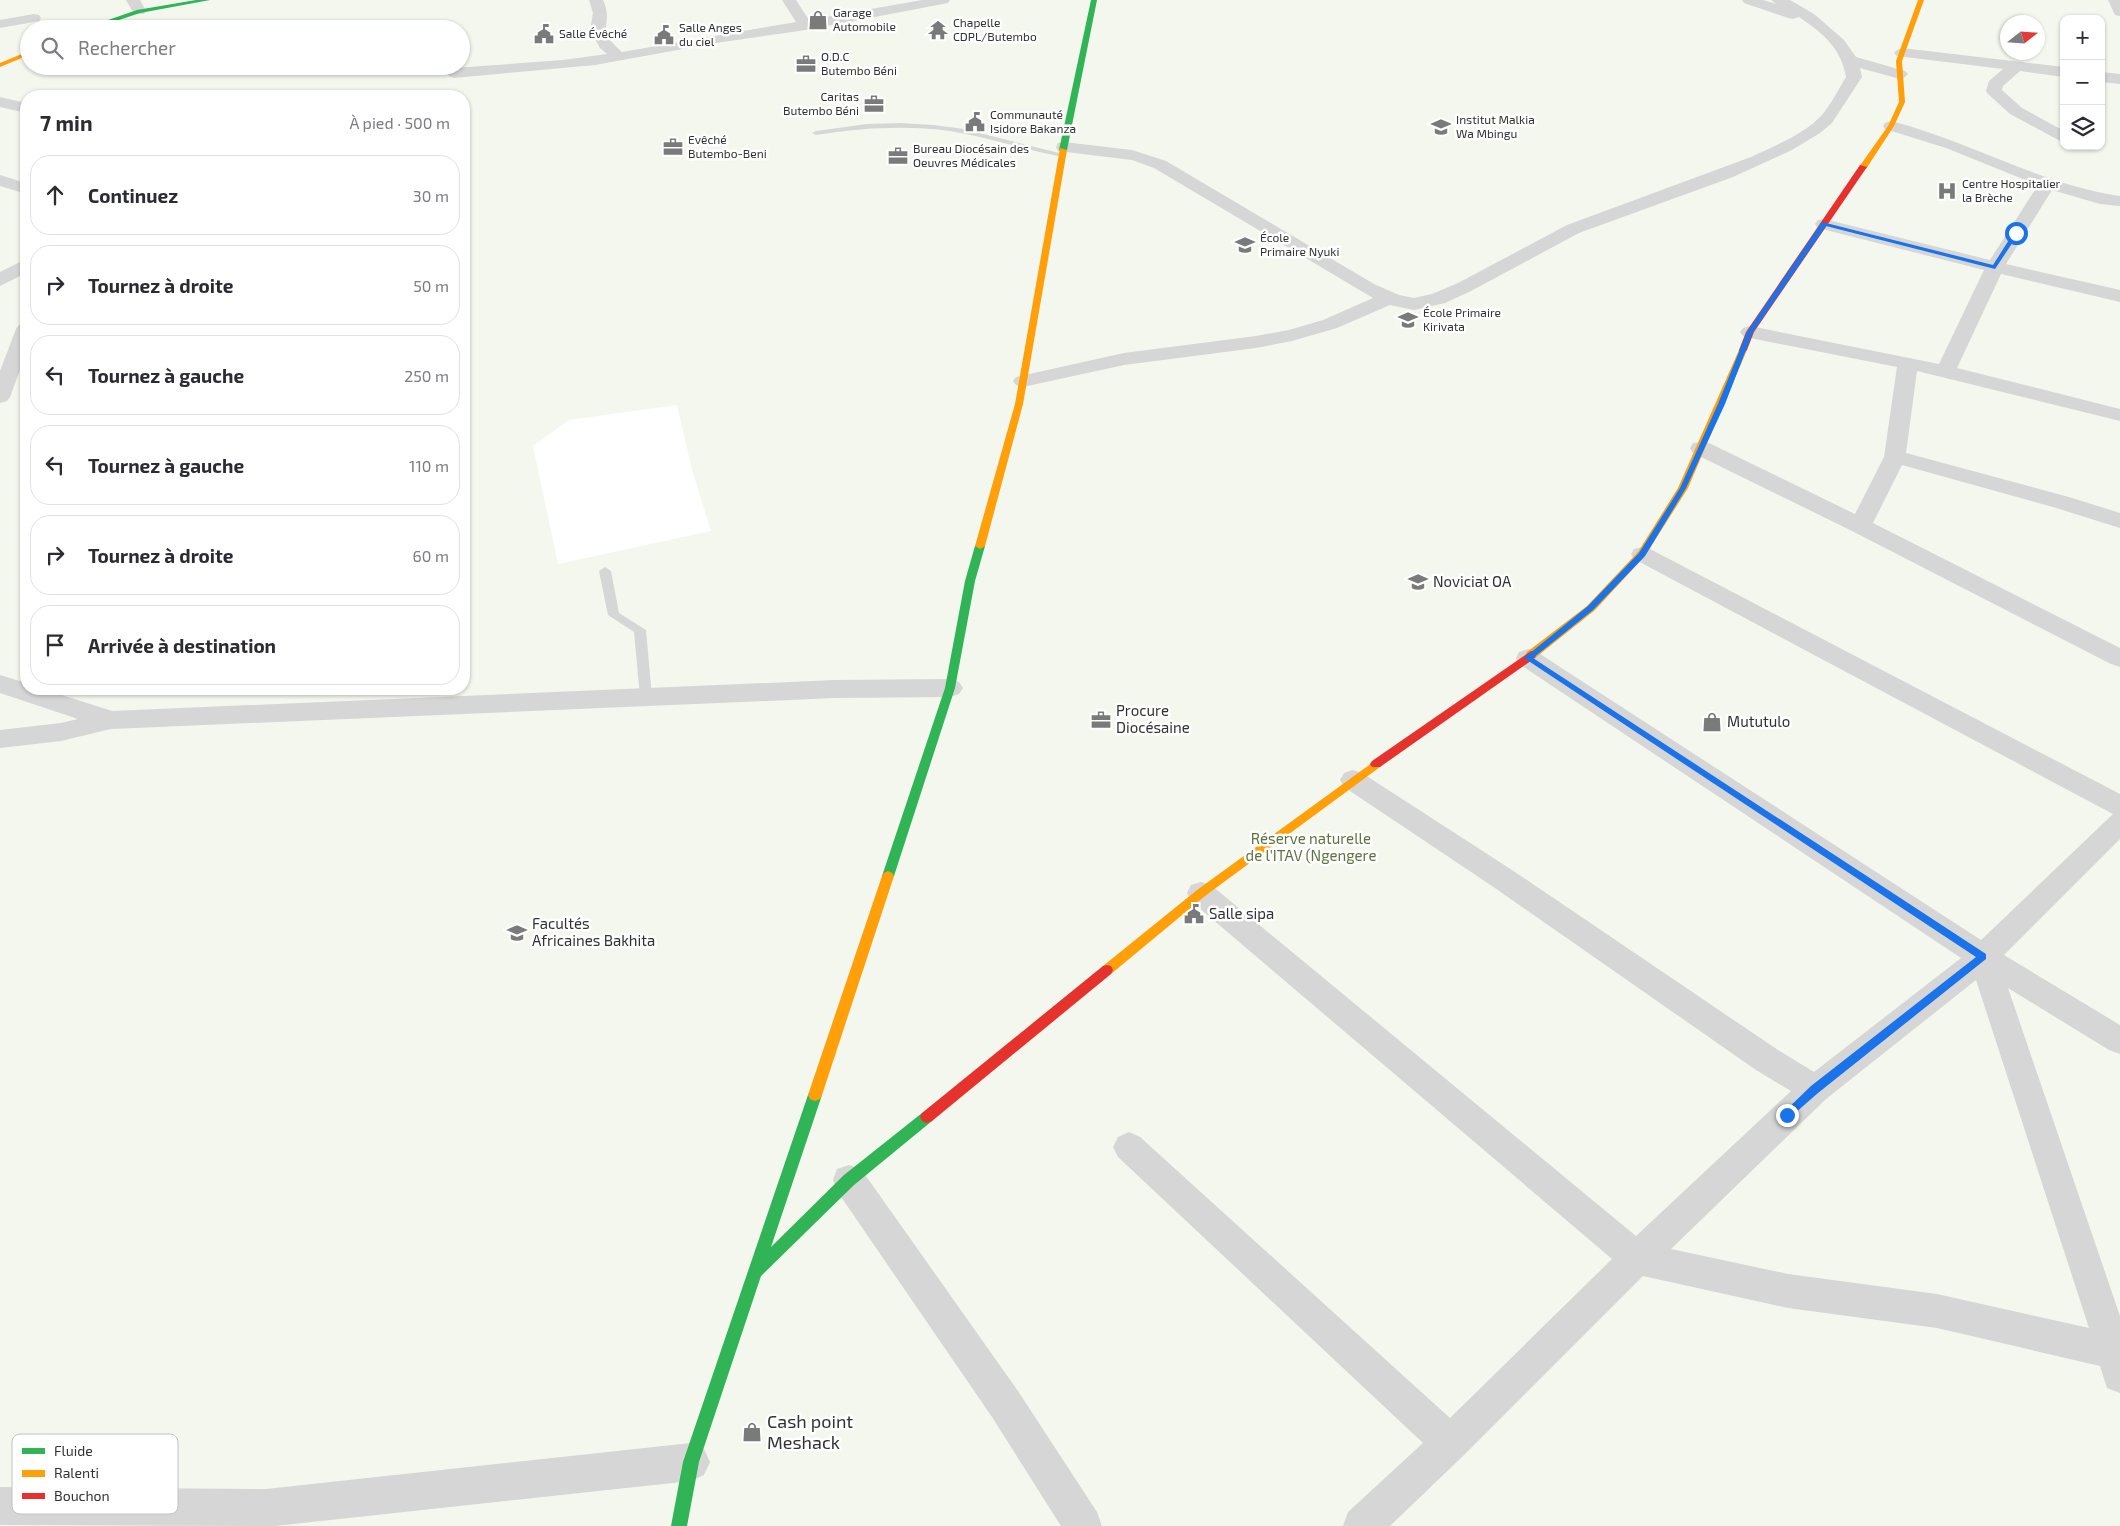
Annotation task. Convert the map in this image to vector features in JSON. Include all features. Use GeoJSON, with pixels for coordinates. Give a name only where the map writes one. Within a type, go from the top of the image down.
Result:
{"type":"FeatureCollection","features":[{"type":"Feature","properties":{"kind":"street"},"geometry":{"type":"LineString","coordinates":[[105,20],[136,6],[207,0]]}},
{"type":"Feature","properties":{"kind":"street"},"geometry":{"type":"LineString","coordinates":[[596,0],[600,8],[601,20],[597,30],[605,45],[619,57]]}},
{"type":"Feature","properties":{"kind":"street"},"geometry":{"type":"LineString","coordinates":[[789,0],[806,26]]}},
{"type":"Feature","properties":{"kind":"street"},"geometry":{"type":"LineString","coordinates":[[470,71],[576,64],[806,26],[943,0]]}},
{"type":"Feature","properties":{"kind":"street"},"geometry":{"type":"LineString","coordinates":[[679,1526],[691,1462],[757,1271],[950,688],[970,581],[1019,404],[1064,151],[1094,0]]}},
{"type":"Feature","properties":{"kind":"street"},"geometry":{"type":"LineString","coordinates":[[1749,0],[1819,24]]}},
{"type":"Feature","properties":{"kind":"street"},"geometry":{"type":"LineString","coordinates":[[1064,151],[1134,156],[1153,161],[1183,176],[1205,192],[1282,234],[1355,280],[1390,298],[1415,305],[1428,302],[1472,283],[1573,229],[1761,160],[1816,129],[1837,107],[1854,77],[1850,60],[1819,24],[1807,15],[1778,0]]}},
{"type":"Feature","properties":{"kind":"street"},"geometry":{"type":"LineString","coordinates":[[757,1271],[849,1180],[1201,893],[1353,780],[1528,658],[1590,608],[1642,554],[1683,488],[1721,404],[1750,332],[1890,126],[1902,102],[1899,61],[1921,0]]}},
{"type":"Feature","properties":{"kind":"street"},"geometry":{"type":"LineString","coordinates":[[2116,0],[2120,12]]}},
{"type":"Feature","properties":{"kind":"street"},"geometry":{"type":"LineString","coordinates":[[23,20],[34,18]]}},
{"type":"Feature","properties":{"kind":"street"},"geometry":{"type":"LineString","coordinates":[[0,24],[20,20]]}},
{"type":"Feature","properties":{"kind":"street"},"geometry":{"type":"LineString","coordinates":[[1902,53],[2060,72]]}},
{"type":"Feature","properties":{"kind":"street"},"geometry":{"type":"LineString","coordinates":[[0,65],[20,57]]}},
{"type":"Feature","properties":{"kind":"street"},"geometry":{"type":"LineString","coordinates":[[1850,60],[1900,74]]}},
{"type":"Feature","properties":{"kind":"street"},"geometry":{"type":"LineString","coordinates":[[2016,66],[1995,84],[1994,90],[2016,111],[2060,136]]}},
{"type":"Feature","properties":{"kind":"street"},"geometry":{"type":"LineString","coordinates":[[2105,77],[2120,79]]}},
{"type":"Feature","properties":{"kind":"street"},"geometry":{"type":"LineString","coordinates":[[0,102],[20,107]]}},
{"type":"Feature","properties":{"kind":"street"},"geometry":{"type":"LineString","coordinates":[[1890,126],[1959,148],[2048,182],[2089,195],[2120,201]]}},
{"type":"Feature","properties":{"kind":"street"},"geometry":{"type":"LineString","coordinates":[[0,180],[20,188]]}},
{"type":"Feature","properties":{"kind":"street"},"geometry":{"type":"LineString","coordinates":[[1945,371],[1995,267],[2048,182]]}},
{"type":"Feature","properties":{"kind":"street"},"geometry":{"type":"LineString","coordinates":[[1824,224],[2120,296]]}},
{"type":"Feature","properties":{"kind":"street"},"geometry":{"type":"LineString","coordinates":[[1023,381],[1124,360],[1256,342],[1292,335],[1330,324],[1390,298]]}},
{"type":"Feature","properties":{"kind":"street"},"geometry":{"type":"LineString","coordinates":[[1750,332],[1945,371],[2120,415]]}},
{"type":"Feature","properties":{"kind":"street"},"geometry":{"type":"LineString","coordinates":[[1,392],[20,344]]}},
{"type":"Feature","properties":{"kind":"street"},"geometry":{"type":"LineString","coordinates":[[1860,527],[1895,457],[1908,363]]}},
{"type":"Feature","properties":{"kind":"street"},"geometry":{"type":"LineString","coordinates":[[1701,448],[1796,492],[1860,527],[2120,658]]}},
{"type":"Feature","properties":{"kind":"street"},"geometry":{"type":"LineString","coordinates":[[1895,457],[2061,502],[2120,521]]}},
{"type":"Feature","properties":{"kind":"street"},"geometry":{"type":"LineString","coordinates":[[1642,554],[2120,806]]}},
{"type":"Feature","properties":{"kind":"street"},"geometry":{"type":"LineString","coordinates":[[1528,658],[1983,957],[2120,1041]]}},
{"type":"Feature","properties":{"kind":"street"},"geometry":{"type":"LineString","coordinates":[[0,684],[20,690]]}},
{"type":"Feature","properties":{"kind":"street"},"geometry":{"type":"LineString","coordinates":[[0,739],[61,732],[111,720],[834,689],[950,688]]}},
{"type":"Feature","properties":{"kind":"street"},"geometry":{"type":"LineString","coordinates":[[34,695],[111,720]]}},
{"type":"Feature","properties":{"kind":"street"},"geometry":{"type":"LineString","coordinates":[[1353,780],[1502,878],[1767,1060],[1815,1090]]}},
{"type":"Feature","properties":{"kind":"street"},"geometry":{"type":"LineString","coordinates":[[1362,1526],[1450,1443],[1636,1258],[1815,1090],[1983,957],[2120,822]]}},
{"type":"Feature","properties":{"kind":"street"},"geometry":{"type":"LineString","coordinates":[[1201,893],[1636,1258],[1788,1291],[1937,1310],[2118,1360]]}},
{"type":"Feature","properties":{"kind":"street"},"geometry":{"type":"LineString","coordinates":[[1983,957],[2118,1360]]}},
{"type":"Feature","properties":{"kind":"street"},"geometry":{"type":"LineString","coordinates":[[1129,1147],[1450,1443]]}},
{"type":"Feature","properties":{"kind":"street"},"geometry":{"type":"LineString","coordinates":[[849,1180],[1005,1404],[1083,1526]]}},
{"type":"Feature","properties":{"kind":"street"},"geometry":{"type":"LineString","coordinates":[[178,1513],[262,1517],[691,1462]]}},
{"type":"Feature","properties":{"kind":"lane"},"geometry":{"type":"LineString","coordinates":[[816,133],[850,127],[892,125],[951,129],[1064,151]]}},
{"type":"Feature","properties":{"kind":"lane"},"geometry":{"type":"LineString","coordinates":[[605,572],[614,615],[640,630],[646,697]]}},
{"type":"Feature","properties":{"kind":"green space","name":"Réserve naturelle de l'ITAV (Ngengere"},"geometry":{"type":"Polygon","coordinates":[[[0,0],[2120,0],[2120,1526],[0,1526],[0,0]],[[677,405],[569,420],[533,446],[558,564],[711,531],[692,470],[677,405]]]}},
{"type":"Feature","properties":{"kind":"traffic: fast"},"geometry":{"type":"LineString","coordinates":[[112,20],[139,11],[207,0]]}},
{"type":"Feature","properties":{"kind":"traffic: fast"},"geometry":{"type":"LineString","coordinates":[[1063,150],[1094,0]]}},
{"type":"Feature","properties":{"kind":"traffic: fast"},"geometry":{"type":"LineString","coordinates":[[888,876],[950,688],[970,581],[980,546]]}},
{"type":"Feature","properties":{"kind":"traffic: fast"},"geometry":{"type":"LineString","coordinates":[[679,1526],[691,1462],[815,1095]]}},
{"type":"Feature","properties":{"kind":"traffic: fast"},"geometry":{"type":"LineString","coordinates":[[757,1271],[849,1180],[927,1117]]}},
{"type":"Feature","properties":{"kind":"traffic: slow"},"geometry":{"type":"LineString","coordinates":[[1863,167],[1891,126],[1902,102],[1899,61],[1921,0]]}},
{"type":"Feature","properties":{"kind":"traffic: slow"},"geometry":{"type":"LineString","coordinates":[[0,65],[20,57]]}},
{"type":"Feature","properties":{"kind":"traffic: slow"},"geometry":{"type":"LineString","coordinates":[[980,546],[1019,404],[1063,150]]}},
{"type":"Feature","properties":{"kind":"traffic: slow"},"geometry":{"type":"LineString","coordinates":[[1531,655],[1591,608],[1642,554],[1683,488],[1743,350]]}},
{"type":"Feature","properties":{"kind":"traffic: slow"},"geometry":{"type":"LineString","coordinates":[[1107,970],[1201,893],[1376,764]]}},
{"type":"Feature","properties":{"kind":"traffic: slow"},"geometry":{"type":"LineString","coordinates":[[815,1095],[888,876]]}},
{"type":"Feature","properties":{"kind":"traffic: jam"},"geometry":{"type":"LineString","coordinates":[[1743,350],[1750,332],[1863,167]]}},
{"type":"Feature","properties":{"kind":"traffic: jam"},"geometry":{"type":"LineString","coordinates":[[1376,764],[1531,655]]}},
{"type":"Feature","properties":{"kind":"traffic: jam"},"geometry":{"type":"LineString","coordinates":[[927,1117],[1107,970]]}},
{"type":"Feature","properties":{"kind":"place","name":"Garage Automobile"},"geometry":{"type":"Point","coordinates":[818,20]}},
{"type":"Feature","properties":{"kind":"place","name":"Chapelle CDPL/Butembo"},"geometry":{"type":"Point","coordinates":[938,30]}},
{"type":"Feature","properties":{"kind":"place","name":"Salle Évêché"},"geometry":{"type":"Point","coordinates":[544,34]}},
{"type":"Feature","properties":{"kind":"place","name":"Salle Anges du ciel"},"geometry":{"type":"Point","coordinates":[664,35]}},
{"type":"Feature","properties":{"kind":"place","name":"O.D.C Butembo Béni"},"geometry":{"type":"Point","coordinates":[806,64]}},
{"type":"Feature","properties":{"kind":"place","name":"Caritas Butembo Béni"},"geometry":{"type":"Point","coordinates":[874,104]}},
{"type":"Feature","properties":{"kind":"place","name":"Communauté Isidore Bakanza"},"geometry":{"type":"Point","coordinates":[975,122]}},
{"type":"Feature","properties":{"kind":"place","name":"Institut Malkia Wa Mbingu"},"geometry":{"type":"Point","coordinates":[1441,127]}},
{"type":"Feature","properties":{"kind":"place","name":"Evêché Butembo-Beni"},"geometry":{"type":"Point","coordinates":[673,147]}},
{"type":"Feature","properties":{"kind":"place","name":"Bureau Diocésain des Oeuvres Médicales"},"geometry":{"type":"Point","coordinates":[898,156]}},
{"type":"Feature","properties":{"kind":"place","name":"Centre Hospitalier la Brèche"},"geometry":{"type":"Point","coordinates":[1947,191]}},
{"type":"Feature","properties":{"kind":"place","name":"École Primaire Nyuki"},"geometry":{"type":"Point","coordinates":[1245,245]}},
{"type":"Feature","properties":{"kind":"place","name":"École Primaire Kirivata"},"geometry":{"type":"Point","coordinates":[1408,320]}},
{"type":"Feature","properties":{"kind":"place","name":"Noviciat OA"},"geometry":{"type":"Point","coordinates":[1418,582]}},
{"type":"Feature","properties":{"kind":"place","name":"Procure Diocésaine"},"geometry":{"type":"Point","coordinates":[1101,720]}},
{"type":"Feature","properties":{"kind":"place","name":"Mututulo"},"geometry":{"type":"Point","coordinates":[1712,722]}},
{"type":"Feature","properties":{"kind":"place","name":"Salle sipa"},"geometry":{"type":"Point","coordinates":[1194,914]}},
{"type":"Feature","properties":{"kind":"place","name":"Facultés Africaines Bakhita"},"geometry":{"type":"Point","coordinates":[517,933]}},
{"type":"Feature","properties":{"kind":"place","name":"Cash point Meshack"},"geometry":{"type":"Point","coordinates":[752,1432]}},
{"type":"Feature","properties":{"kind":"route"},"geometry":{"type":"LineString","coordinates":[[1787,1115],[1815,1090],[1983,957],[1528,658],[1590,608],[1642,554],[1683,488],[1721,404],[1750,332],[1824,224],[1995,267],[2016,233]]}}]}
